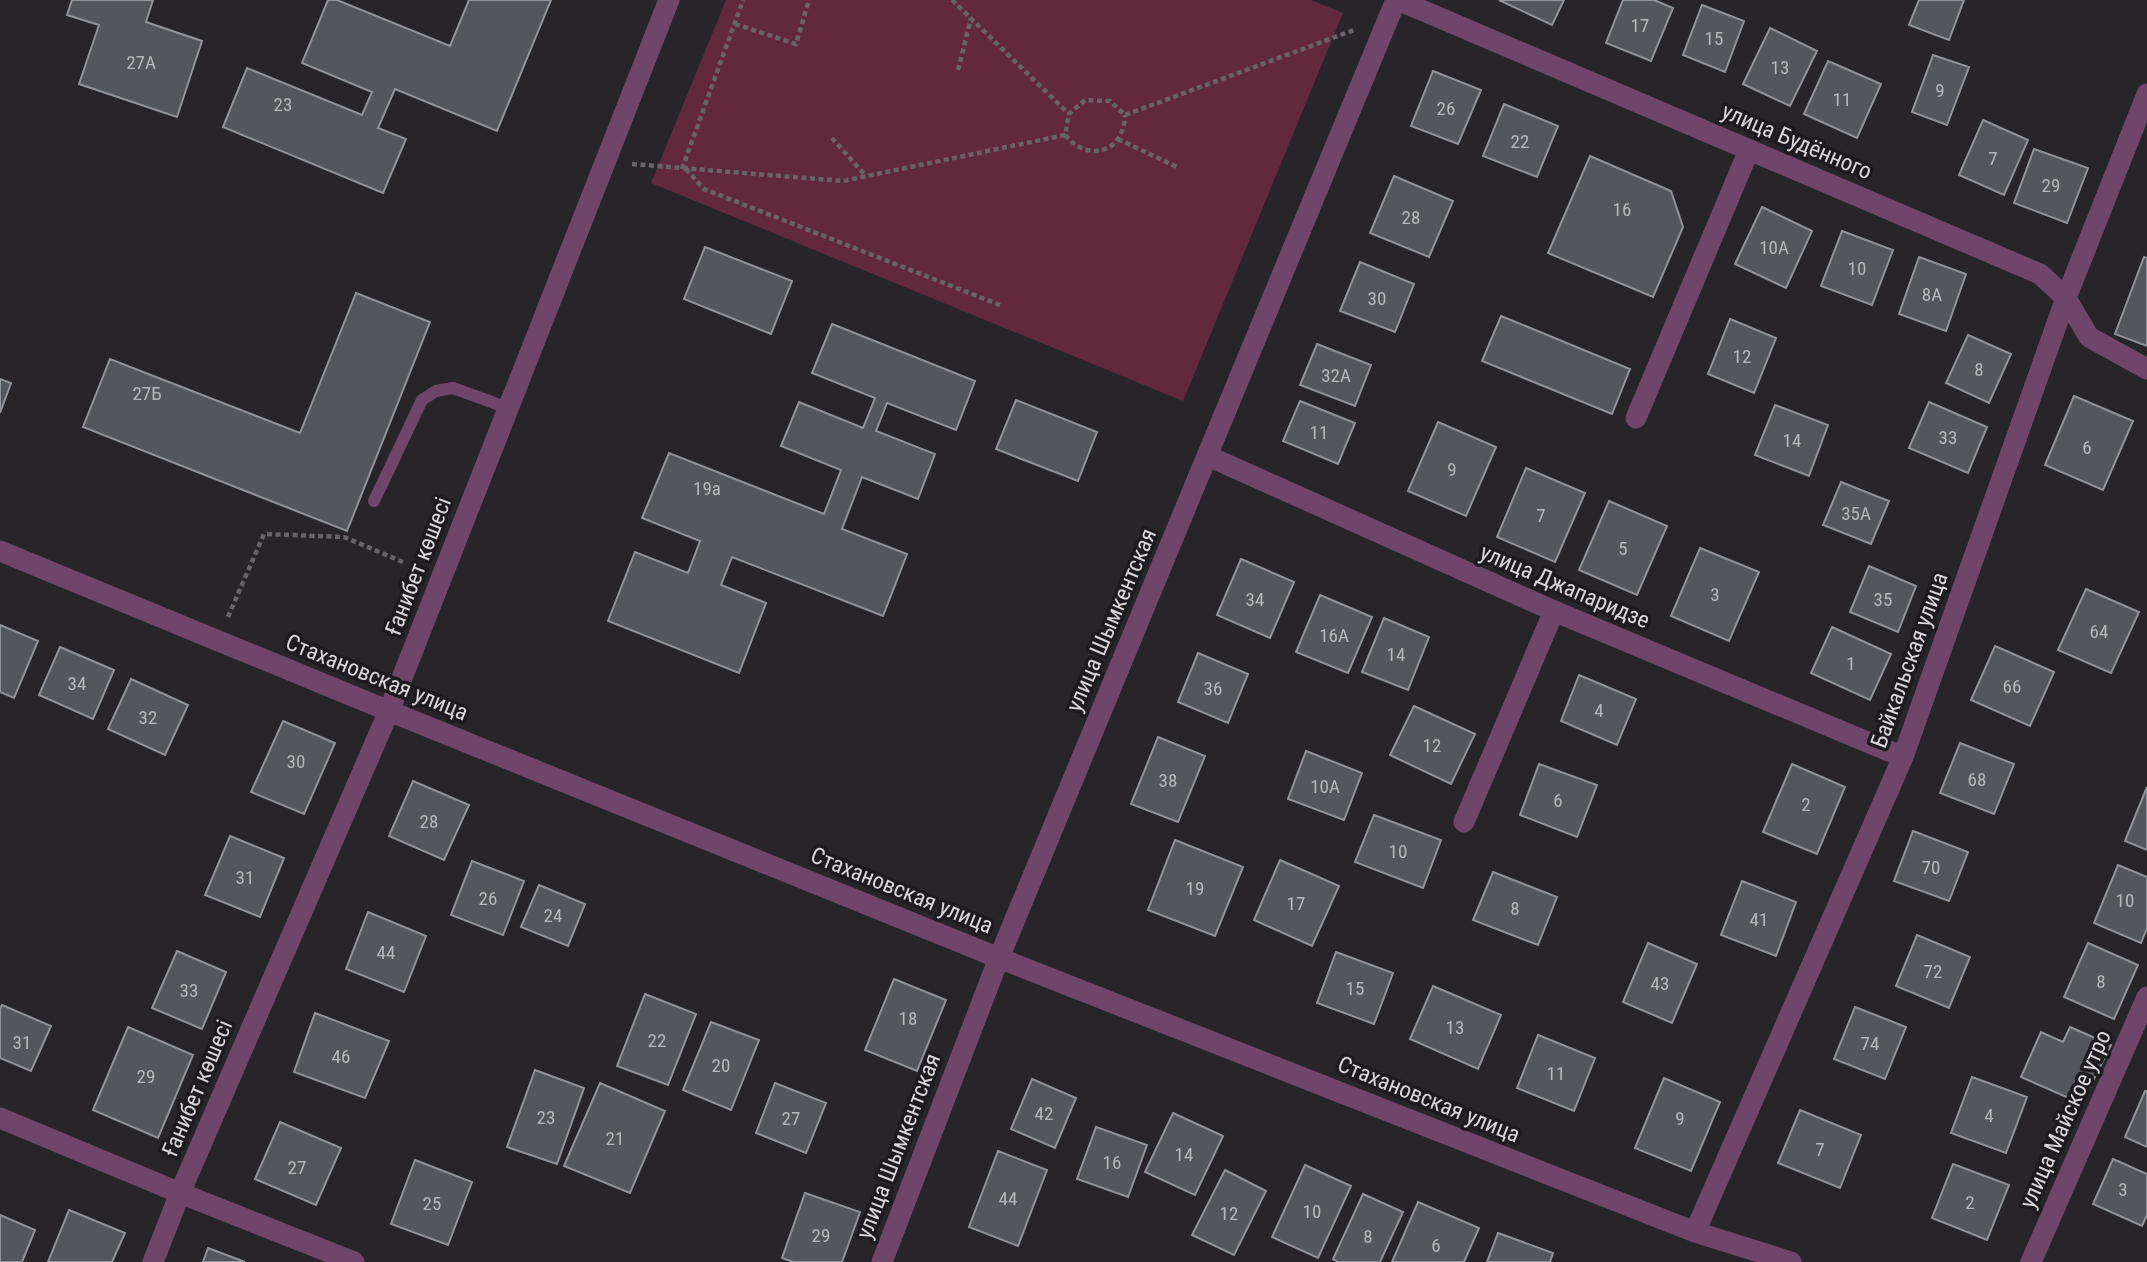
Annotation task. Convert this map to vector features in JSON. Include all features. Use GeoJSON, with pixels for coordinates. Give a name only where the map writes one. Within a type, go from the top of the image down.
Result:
{"type":"FeatureCollection","features":[{"type":"Feature","properties":{"kind":"street","name":"Ғанибет көшесі"},"geometry":{"type":"LineString","coordinates":[[153,1262],[180,1193],[389,711],[669,0]]}},
{"type":"Feature","properties":{"kind":"street","name":"улица Будённого"},"geometry":{"type":"LineString","coordinates":[[1394,6],[1749,149],[2040,274],[2066,298],[2089,337],[2147,369]]}},
{"type":"Feature","properties":{"kind":"street","name":"улица Шымкентская"},"geometry":{"type":"LineString","coordinates":[[881,1262],[999,958],[1394,6]]}},
{"type":"Feature","properties":{"kind":"street","name":"Байкальская улица"},"geometry":{"type":"LineString","coordinates":[[1695,1232],[1903,757],[2066,298],[2147,94]]}},
{"type":"Feature","properties":{"kind":"street"},"geometry":{"type":"LineString","coordinates":[[1636,418],[1749,149]]}},
{"type":"Feature","properties":{"kind":"street","name":"улица Джапаридзе"},"geometry":{"type":"LineString","coordinates":[[1208,456],[1554,611],[1903,757]]}},
{"type":"Feature","properties":{"kind":"street","name":"Стахановская улица"},"geometry":{"type":"LineString","coordinates":[[0,551],[999,958],[1695,1232],[1791,1262]]}},
{"type":"Feature","properties":{"kind":"street"},"geometry":{"type":"LineString","coordinates":[[1464,822],[1554,611]]}},
{"type":"Feature","properties":{"kind":"street","name":"улица Майское утро"},"geometry":{"type":"LineString","coordinates":[[2031,1262],[2147,997]]}},
{"type":"Feature","properties":{"kind":"street"},"geometry":{"type":"LineString","coordinates":[[0,1118],[354,1262]]}},
{"type":"Feature","properties":{"kind":"lane"},"geometry":{"type":"LineString","coordinates":[[374,501],[422,400],[436,391],[453,387],[508,408]]}},
{"type":"Feature","properties":{"kind":"path"},"geometry":{"type":"LineString","coordinates":[[684,169],[743,0]]}},
{"type":"Feature","properties":{"kind":"path"},"geometry":{"type":"LineString","coordinates":[[735,24],[796,44],[809,0]]}},
{"type":"Feature","properties":{"kind":"path"},"geometry":{"type":"LineString","coordinates":[[952,0],[1069,114]]}},
{"type":"Feature","properties":{"kind":"path"},"geometry":{"type":"LineString","coordinates":[[1125,115],[1394,6]]}},
{"type":"Feature","properties":{"kind":"path"},"geometry":{"type":"LineString","coordinates":[[958,69],[971,18]]}},
{"type":"Feature","properties":{"kind":"path"},"geometry":{"type":"LineString","coordinates":[[1086,100],[1110,101],[1125,115],[1124,127],[1118,139],[1108,149],[1090,152],[1073,146],[1065,135],[1069,114],[1086,100]]}},
{"type":"Feature","properties":{"kind":"path"},"geometry":{"type":"LineString","coordinates":[[605,162],[843,181],[1065,135]]}},
{"type":"Feature","properties":{"kind":"path"},"geometry":{"type":"LineString","coordinates":[[832,138],[866,177]]}},
{"type":"Feature","properties":{"kind":"path"},"geometry":{"type":"LineString","coordinates":[[1118,139],[1179,168]]}},
{"type":"Feature","properties":{"kind":"path"},"geometry":{"type":"LineString","coordinates":[[684,169],[704,189],[1000,305]]}},
{"type":"Feature","properties":{"kind":"path"},"geometry":{"type":"LineString","coordinates":[[217,640],[264,534],[344,537],[403,562]]}},
{"type":"Feature","properties":{"kind":"shaded area"},"geometry":{"type":"Polygon","coordinates":[[[726,0],[1311,0],[1343,13],[1183,401],[651,183],[726,0]]]}},
{"type":"Feature","properties":{"kind":"building"},"geometry":{"type":"Polygon","coordinates":[[[72,0],[153,0],[146,22],[202,41],[177,117],[79,84],[99,25],[67,15],[72,0]]]}},
{"type":"Feature","properties":{"kind":"building"},"geometry":{"type":"Polygon","coordinates":[[[328,0],[337,0],[450,46],[469,0],[551,0],[497,131],[395,89],[378,128],[406,139],[383,193],[223,127],[247,68],[362,115],[372,92],[302,63],[328,0]]]}},
{"type":"Feature","properties":{"kind":"building"},"geometry":{"type":"Polygon","coordinates":[[[1499,0],[1564,0],[1552,25],[1499,0]]]}},
{"type":"Feature","properties":{"kind":"building"},"geometry":{"type":"Polygon","coordinates":[[[1623,0],[1654,0],[1673,8],[1651,61],[1606,43],[1623,0]]]}},
{"type":"Feature","properties":{"kind":"building"},"geometry":{"type":"Polygon","coordinates":[[[1919,0],[1964,0],[1949,40],[1909,25],[1919,0]]]}},
{"type":"Feature","properties":{"kind":"building"},"geometry":{"type":"Polygon","coordinates":[[[1702,5],[1744,21],[1725,72],[1683,55],[1702,5]]]}},
{"type":"Feature","properties":{"kind":"building"},"geometry":{"type":"Polygon","coordinates":[[[1770,28],[1817,51],[1790,106],[1743,84],[1770,28]]]}},
{"type":"Feature","properties":{"kind":"building"},"geometry":{"type":"Polygon","coordinates":[[[1933,55],[1969,67],[1947,125],[1912,112],[1933,55]]]}},
{"type":"Feature","properties":{"kind":"building"},"geometry":{"type":"Polygon","coordinates":[[[1828,61],[1881,84],[1857,138],[1804,114],[1828,61]]]}},
{"type":"Feature","properties":{"kind":"building"},"geometry":{"type":"Polygon","coordinates":[[[1433,71],[1481,90],[1458,144],[1411,126],[1433,71]]]}},
{"type":"Feature","properties":{"kind":"building"},"geometry":{"type":"Polygon","coordinates":[[[1504,104],[1558,126],[1537,177],[1483,156],[1504,104]]]}},
{"type":"Feature","properties":{"kind":"building"},"geometry":{"type":"Polygon","coordinates":[[[1983,120],[2028,140],[2004,195],[1959,175],[1983,120]]]}},
{"type":"Feature","properties":{"kind":"building"},"geometry":{"type":"Polygon","coordinates":[[[2034,149],[2088,168],[2067,223],[2014,203],[2034,149]]]}},
{"type":"Feature","properties":{"kind":"building"},"geometry":{"type":"Polygon","coordinates":[[[1590,156],[1671,191],[1683,227],[1653,297],[1548,253],[1590,156]]]}},
{"type":"Feature","properties":{"kind":"building"},"geometry":{"type":"Polygon","coordinates":[[[1394,176],[1453,201],[1429,257],[1370,233],[1394,176]]]}},
{"type":"Feature","properties":{"kind":"building"},"geometry":{"type":"Polygon","coordinates":[[[1762,207],[1812,231],[1786,288],[1735,264],[1762,207]]]}},
{"type":"Feature","properties":{"kind":"building"},"geometry":{"type":"Polygon","coordinates":[[[1842,231],[1893,250],[1872,305],[1821,286],[1842,231]]]}},
{"type":"Feature","properties":{"kind":"building"},"geometry":{"type":"Polygon","coordinates":[[[705,247],[792,281],[771,334],[684,299],[705,247]]]}},
{"type":"Feature","properties":{"kind":"building"},"geometry":{"type":"Polygon","coordinates":[[[1919,257],[1966,274],[1946,331],[1899,314],[1919,257]]]}},
{"type":"Feature","properties":{"kind":"building"},"geometry":{"type":"Polygon","coordinates":[[[2144,257],[2147,258],[2147,346],[2115,334],[2144,257]]]}},
{"type":"Feature","properties":{"kind":"building"},"geometry":{"type":"Polygon","coordinates":[[[1360,262],[1414,284],[1395,332],[1340,311],[1360,262]]]}},
{"type":"Feature","properties":{"kind":"building"},"geometry":{"type":"Polygon","coordinates":[[[356,293],[430,322],[347,531],[83,427],[110,359],[300,433],[356,293]]]}},
{"type":"Feature","properties":{"kind":"building"},"geometry":{"type":"Polygon","coordinates":[[[1501,316],[1630,369],[1612,414],[1482,361],[1501,316]]]}},
{"type":"Feature","properties":{"kind":"building"},"geometry":{"type":"Polygon","coordinates":[[[1730,319],[1776,338],[1754,393],[1708,374],[1730,319]]]}},
{"type":"Feature","properties":{"kind":"building"},"geometry":{"type":"Polygon","coordinates":[[[832,324],[975,381],[956,430],[887,403],[876,431],[935,454],[918,499],[862,477],[842,529],[907,554],[883,616],[732,557],[721,585],[766,603],[739,673],[608,621],[635,552],[688,573],[700,541],[642,518],[669,453],[824,514],[841,470],[781,446],[799,402],[863,428],[875,398],[812,373],[832,324]]]}},
{"type":"Feature","properties":{"kind":"building"},"geometry":{"type":"Polygon","coordinates":[[[1968,335],[2011,354],[1989,403],[1946,383],[1968,335]]]}},
{"type":"Feature","properties":{"kind":"building"},"geometry":{"type":"Polygon","coordinates":[[[1317,344],[1371,365],[1355,406],[1300,385],[1317,344]]]}},
{"type":"Feature","properties":{"kind":"building"},"geometry":{"type":"Polygon","coordinates":[[[0,379],[11,383],[0,413],[0,379]]]}},
{"type":"Feature","properties":{"kind":"building"},"geometry":{"type":"Polygon","coordinates":[[[2074,396],[2133,421],[2103,490],[2045,465],[2074,396]]]}},
{"type":"Feature","properties":{"kind":"building"},"geometry":{"type":"Polygon","coordinates":[[[1016,400],[1097,432],[1078,481],[996,449],[1016,400]]]}},
{"type":"Feature","properties":{"kind":"building"},"geometry":{"type":"Polygon","coordinates":[[[1300,401],[1355,423],[1338,464],[1283,441],[1300,401]]]}},
{"type":"Feature","properties":{"kind":"building"},"geometry":{"type":"Polygon","coordinates":[[[1929,402],[1987,427],[1968,473],[1909,448],[1929,402]]]}},
{"type":"Feature","properties":{"kind":"building"},"geometry":{"type":"Polygon","coordinates":[[[1775,405],[1828,425],[1809,476],[1755,455],[1775,405]]]}},
{"type":"Feature","properties":{"kind":"building"},"geometry":{"type":"Polygon","coordinates":[[[1438,422],[1496,447],[1466,516],[1408,491],[1438,422]]]}},
{"type":"Feature","properties":{"kind":"building"},"geometry":{"type":"Polygon","coordinates":[[[1526,468],[1585,493],[1555,562],[1497,537],[1526,468]]]}},
{"type":"Feature","properties":{"kind":"building"},"geometry":{"type":"Polygon","coordinates":[[[1841,482],[1889,501],[1871,544],[1823,525],[1841,482]]]}},
{"type":"Feature","properties":{"kind":"building"},"geometry":{"type":"Polygon","coordinates":[[[1609,501],[1667,526],[1637,595],[1579,570],[1609,501]]]}},
{"type":"Feature","properties":{"kind":"building"},"geometry":{"type":"Polygon","coordinates":[[[1700,548],[1759,572],[1729,641],[1671,616],[1700,548]]]}},
{"type":"Feature","properties":{"kind":"building"},"geometry":{"type":"Polygon","coordinates":[[[1241,559],[1294,582],[1270,638],[1217,615],[1241,559]]]}},
{"type":"Feature","properties":{"kind":"building"},"geometry":{"type":"Polygon","coordinates":[[[1869,566],[1916,586],[1898,632],[1850,612],[1869,566]]]}},
{"type":"Feature","properties":{"kind":"building"},"geometry":{"type":"Polygon","coordinates":[[[2086,589],[2139,612],[2111,673],[2058,650],[2086,589]]]}},
{"type":"Feature","properties":{"kind":"building"},"geometry":{"type":"Polygon","coordinates":[[[1320,595],[1372,617],[1348,673],[1296,652],[1320,595]]]}},
{"type":"Feature","properties":{"kind":"building"},"geometry":{"type":"Polygon","coordinates":[[[1384,618],[1429,637],[1408,690],[1362,672],[1384,618]]]}},
{"type":"Feature","properties":{"kind":"building"},"geometry":{"type":"Polygon","coordinates":[[[0,625],[38,641],[14,698],[0,692],[0,625]]]}},
{"type":"Feature","properties":{"kind":"building"},"geometry":{"type":"Polygon","coordinates":[[[1832,627],[1891,654],[1870,700],[1811,673],[1832,627]]]}},
{"type":"Feature","properties":{"kind":"building"},"geometry":{"type":"Polygon","coordinates":[[[1995,646],[2054,672],[2030,726],[1971,700],[1995,646]]]}},
{"type":"Feature","properties":{"kind":"building"},"geometry":{"type":"Polygon","coordinates":[[[60,647],[114,670],[93,719],[39,695],[60,647]]]}},
{"type":"Feature","properties":{"kind":"building"},"geometry":{"type":"Polygon","coordinates":[[[1198,653],[1248,674],[1228,723],[1178,702],[1198,653]]]}},
{"type":"Feature","properties":{"kind":"building"},"geometry":{"type":"Polygon","coordinates":[[[1579,675],[1636,699],[1617,745],[1561,721],[1579,675]]]}},
{"type":"Feature","properties":{"kind":"building"},"geometry":{"type":"Polygon","coordinates":[[[131,679],[188,705],[165,755],[108,729],[131,679]]]}},
{"type":"Feature","properties":{"kind":"building"},"geometry":{"type":"Polygon","coordinates":[[[1414,706],[1475,734],[1451,784],[1390,755],[1414,706]]]}},
{"type":"Feature","properties":{"kind":"building"},"geometry":{"type":"Polygon","coordinates":[[[283,721],[335,743],[304,814],[251,792],[283,721]]]}},
{"type":"Feature","properties":{"kind":"building"},"geometry":{"type":"Polygon","coordinates":[[[1158,737],[1205,756],[1178,822],[1131,804],[1158,737]]]}},
{"type":"Feature","properties":{"kind":"building"},"geometry":{"type":"Polygon","coordinates":[[[1960,743],[2014,764],[1994,814],[1940,793],[1960,743]]]}},
{"type":"Feature","properties":{"kind":"building"},"geometry":{"type":"Polygon","coordinates":[[[1306,751],[1362,773],[1344,820],[1288,799],[1306,751]]]}},
{"type":"Feature","properties":{"kind":"building"},"geometry":{"type":"Polygon","coordinates":[[[1539,764],[1597,785],[1577,837],[1520,815],[1539,764]]]}},
{"type":"Feature","properties":{"kind":"building"},"geometry":{"type":"Polygon","coordinates":[[[1792,764],[1845,787],[1817,854],[1763,832],[1792,764]]]}},
{"type":"Feature","properties":{"kind":"building"},"geometry":{"type":"Polygon","coordinates":[[[413,781],[469,805],[444,860],[389,836],[413,781]]]}},
{"type":"Feature","properties":{"kind":"building"},"geometry":{"type":"Polygon","coordinates":[[[2147,787],[2147,850],[2125,841],[2147,787]]]}},
{"type":"Feature","properties":{"kind":"building"},"geometry":{"type":"Polygon","coordinates":[[[1374,815],[1441,840],[1423,888],[1355,862],[1374,815]]]}},
{"type":"Feature","properties":{"kind":"building"},"geometry":{"type":"Polygon","coordinates":[[[1913,831],[1968,852],[1949,901],[1894,881],[1913,831]]]}},
{"type":"Feature","properties":{"kind":"building"},"geometry":{"type":"Polygon","coordinates":[[[230,836],[284,858],[260,917],[205,895],[230,836]]]}},
{"type":"Feature","properties":{"kind":"building"},"geometry":{"type":"Polygon","coordinates":[[[1175,840],[1243,867],[1215,936],[1148,910],[1175,840]]]}},
{"type":"Feature","properties":{"kind":"building"},"geometry":{"type":"Polygon","coordinates":[[[1280,860],[1339,886],[1312,946],[1254,920],[1280,860]]]}},
{"type":"Feature","properties":{"kind":"building"},"geometry":{"type":"Polygon","coordinates":[[[472,861],[524,881],[503,935],[451,915],[472,861]]]}},
{"type":"Feature","properties":{"kind":"building"},"geometry":{"type":"Polygon","coordinates":[[[2118,865],[2147,877],[2147,928],[2141,943],[2094,923],[2118,865]]]}},
{"type":"Feature","properties":{"kind":"building"},"geometry":{"type":"Polygon","coordinates":[[[1493,872],[1557,897],[1538,945],[1473,920],[1493,872]]]}},
{"type":"Feature","properties":{"kind":"building"},"geometry":{"type":"Polygon","coordinates":[[[1742,881],[1796,902],[1776,956],[1721,935],[1742,881]]]}},
{"type":"Feature","properties":{"kind":"building"},"geometry":{"type":"Polygon","coordinates":[[[539,885],[585,904],[568,946],[521,927],[539,885]]]}},
{"type":"Feature","properties":{"kind":"building"},"geometry":{"type":"Polygon","coordinates":[[[368,912],[426,936],[404,992],[346,969],[368,912]]]}},
{"type":"Feature","properties":{"kind":"building"},"geometry":{"type":"Polygon","coordinates":[[[1917,935],[1970,957],[1949,1008],[1896,986],[1917,935]]]}},
{"type":"Feature","properties":{"kind":"building"},"geometry":{"type":"Polygon","coordinates":[[[1648,943],[1697,964],[1672,1023],[1623,1002],[1648,943]]]}},
{"type":"Feature","properties":{"kind":"building"},"geometry":{"type":"Polygon","coordinates":[[[2088,943],[2138,965],[2114,1019],[2064,997],[2088,943]]]}},
{"type":"Feature","properties":{"kind":"building"},"geometry":{"type":"Polygon","coordinates":[[[177,951],[226,972],[202,1029],[152,1008],[177,951]]]}},
{"type":"Feature","properties":{"kind":"building"},"geometry":{"type":"Polygon","coordinates":[[[1336,952],[1393,973],[1374,1024],[1317,1003],[1336,952]]]}},
{"type":"Feature","properties":{"kind":"building"},"geometry":{"type":"Polygon","coordinates":[[[894,979],[946,1000],[917,1071],[865,1050],[894,979]]]}},
{"type":"Feature","properties":{"kind":"building"},"geometry":{"type":"Polygon","coordinates":[[[1433,986],[1501,1015],[1478,1069],[1410,1039],[1433,986]]]}},
{"type":"Feature","properties":{"kind":"building"},"geometry":{"type":"Polygon","coordinates":[[[645,994],[696,1014],[668,1085],[617,1066],[645,994]]]}},
{"type":"Feature","properties":{"kind":"building"},"geometry":{"type":"Polygon","coordinates":[[[2,1005],[51,1026],[31,1071],[0,1058],[2,1005]]]}},
{"type":"Feature","properties":{"kind":"building"},"geometry":{"type":"Polygon","coordinates":[[[1855,1007],[1906,1027],[1885,1079],[1834,1059],[1855,1007]]]}},
{"type":"Feature","properties":{"kind":"building"},"geometry":{"type":"Polygon","coordinates":[[[315,1013],[389,1041],[365,1098],[294,1072],[315,1013]]]}},
{"type":"Feature","properties":{"kind":"building"},"geometry":{"type":"Polygon","coordinates":[[[711,1022],[759,1040],[731,1110],[683,1090],[711,1022]]]}},
{"type":"Feature","properties":{"kind":"building"},"geometry":{"type":"Polygon","coordinates":[[[128,1027],[193,1055],[158,1138],[93,1110],[128,1027]]]}},
{"type":"Feature","properties":{"kind":"building"},"geometry":{"type":"Polygon","coordinates":[[[2070,1027],[2111,1045],[2080,1103],[2021,1077],[2041,1032],[2063,1042],[2070,1027]]]}},
{"type":"Feature","properties":{"kind":"building"},"geometry":{"type":"Polygon","coordinates":[[[1538,1035],[1595,1058],[1574,1111],[1517,1088],[1538,1035]]]}},
{"type":"Feature","properties":{"kind":"building"},"geometry":{"type":"Polygon","coordinates":[[[535,1070],[584,1088],[557,1164],[507,1147],[535,1070]]]}},
{"type":"Feature","properties":{"kind":"building"},"geometry":{"type":"Polygon","coordinates":[[[1972,1077],[2027,1097],[2006,1153],[1951,1133],[1972,1077]]]}},
{"type":"Feature","properties":{"kind":"building"},"geometry":{"type":"Polygon","coordinates":[[[1664,1078],[1720,1102],[1691,1171],[1635,1148],[1664,1078]]]}},
{"type":"Feature","properties":{"kind":"building"},"geometry":{"type":"Polygon","coordinates":[[[1032,1079],[1076,1098],[1055,1148],[1011,1129],[1032,1079]]]}},
{"type":"Feature","properties":{"kind":"building"},"geometry":{"type":"Polygon","coordinates":[[[600,1083],[665,1111],[630,1193],[564,1166],[600,1083]]]}},
{"type":"Feature","properties":{"kind":"building"},"geometry":{"type":"Polygon","coordinates":[[[775,1083],[826,1103],[806,1153],[756,1133],[775,1083]]]}},
{"type":"Feature","properties":{"kind":"building"},"geometry":{"type":"Polygon","coordinates":[[[2147,1091],[2147,1147],[2125,1137],[2147,1091]]]}},
{"type":"Feature","properties":{"kind":"building"},"geometry":{"type":"Polygon","coordinates":[[[1800,1110],[1861,1135],[1840,1188],[1778,1163],[1800,1110]]]}},
{"type":"Feature","properties":{"kind":"building"},"geometry":{"type":"Polygon","coordinates":[[[1173,1113],[1223,1136],[1195,1195],[1145,1172],[1173,1113]]]}},
{"type":"Feature","properties":{"kind":"building"},"geometry":{"type":"Polygon","coordinates":[[[280,1122],[341,1148],[316,1205],[255,1179],[280,1122]]]}},
{"type":"Feature","properties":{"kind":"building"},"geometry":{"type":"Polygon","coordinates":[[[1096,1127],[1147,1145],[1128,1197],[1077,1179],[1096,1127]]]}},
{"type":"Feature","properties":{"kind":"building"},"geometry":{"type":"Polygon","coordinates":[[[998,1151],[1047,1170],[1018,1246],[969,1227],[998,1151]]]}},
{"type":"Feature","properties":{"kind":"building"},"geometry":{"type":"Polygon","coordinates":[[[2113,1159],[2147,1174],[2147,1215],[2142,1226],[2093,1204],[2113,1159]]]}},
{"type":"Feature","properties":{"kind":"building"},"geometry":{"type":"Polygon","coordinates":[[[415,1160],[472,1182],[448,1245],[391,1224],[415,1160]]]}},
{"type":"Feature","properties":{"kind":"building"},"geometry":{"type":"Polygon","coordinates":[[[1953,1164],[2009,1185],[1987,1240],[1932,1218],[1953,1164]]]}},
{"type":"Feature","properties":{"kind":"building"},"geometry":{"type":"Polygon","coordinates":[[[1305,1165],[1351,1186],[1318,1258],[1272,1237],[1305,1165]]]}},
{"type":"Feature","properties":{"kind":"building"},"geometry":{"type":"Polygon","coordinates":[[[1225,1170],[1266,1191],[1234,1255],[1192,1235],[1225,1170]]]}},
{"type":"Feature","properties":{"kind":"building"},"geometry":{"type":"Polygon","coordinates":[[[805,1193],[860,1212],[842,1262],[793,1262],[782,1258],[805,1193]]]}},
{"type":"Feature","properties":{"kind":"building"},"geometry":{"type":"Polygon","coordinates":[[[1363,1194],[1403,1212],[1380,1262],[1338,1262],[1333,1259],[1363,1194]]]}},
{"type":"Feature","properties":{"kind":"building"},"geometry":{"type":"Polygon","coordinates":[[[1418,1202],[1479,1228],[1464,1262],[1392,1262],[1418,1202]]]}},
{"type":"Feature","properties":{"kind":"building"},"geometry":{"type":"Polygon","coordinates":[[[69,1210],[125,1233],[112,1262],[48,1262],[69,1210]]]}},
{"type":"Feature","properties":{"kind":"building"},"geometry":{"type":"Polygon","coordinates":[[[0,1215],[35,1230],[22,1262],[0,1262],[0,1215]]]}},
{"type":"Feature","properties":{"kind":"building"},"geometry":{"type":"Polygon","coordinates":[[[1498,1233],[1553,1253],[1550,1262],[1487,1262],[1498,1233]]]}},
{"type":"Feature","properties":{"kind":"building"},"geometry":{"type":"Polygon","coordinates":[[[208,1248],[245,1262],[203,1262],[208,1248]]]}}]}
